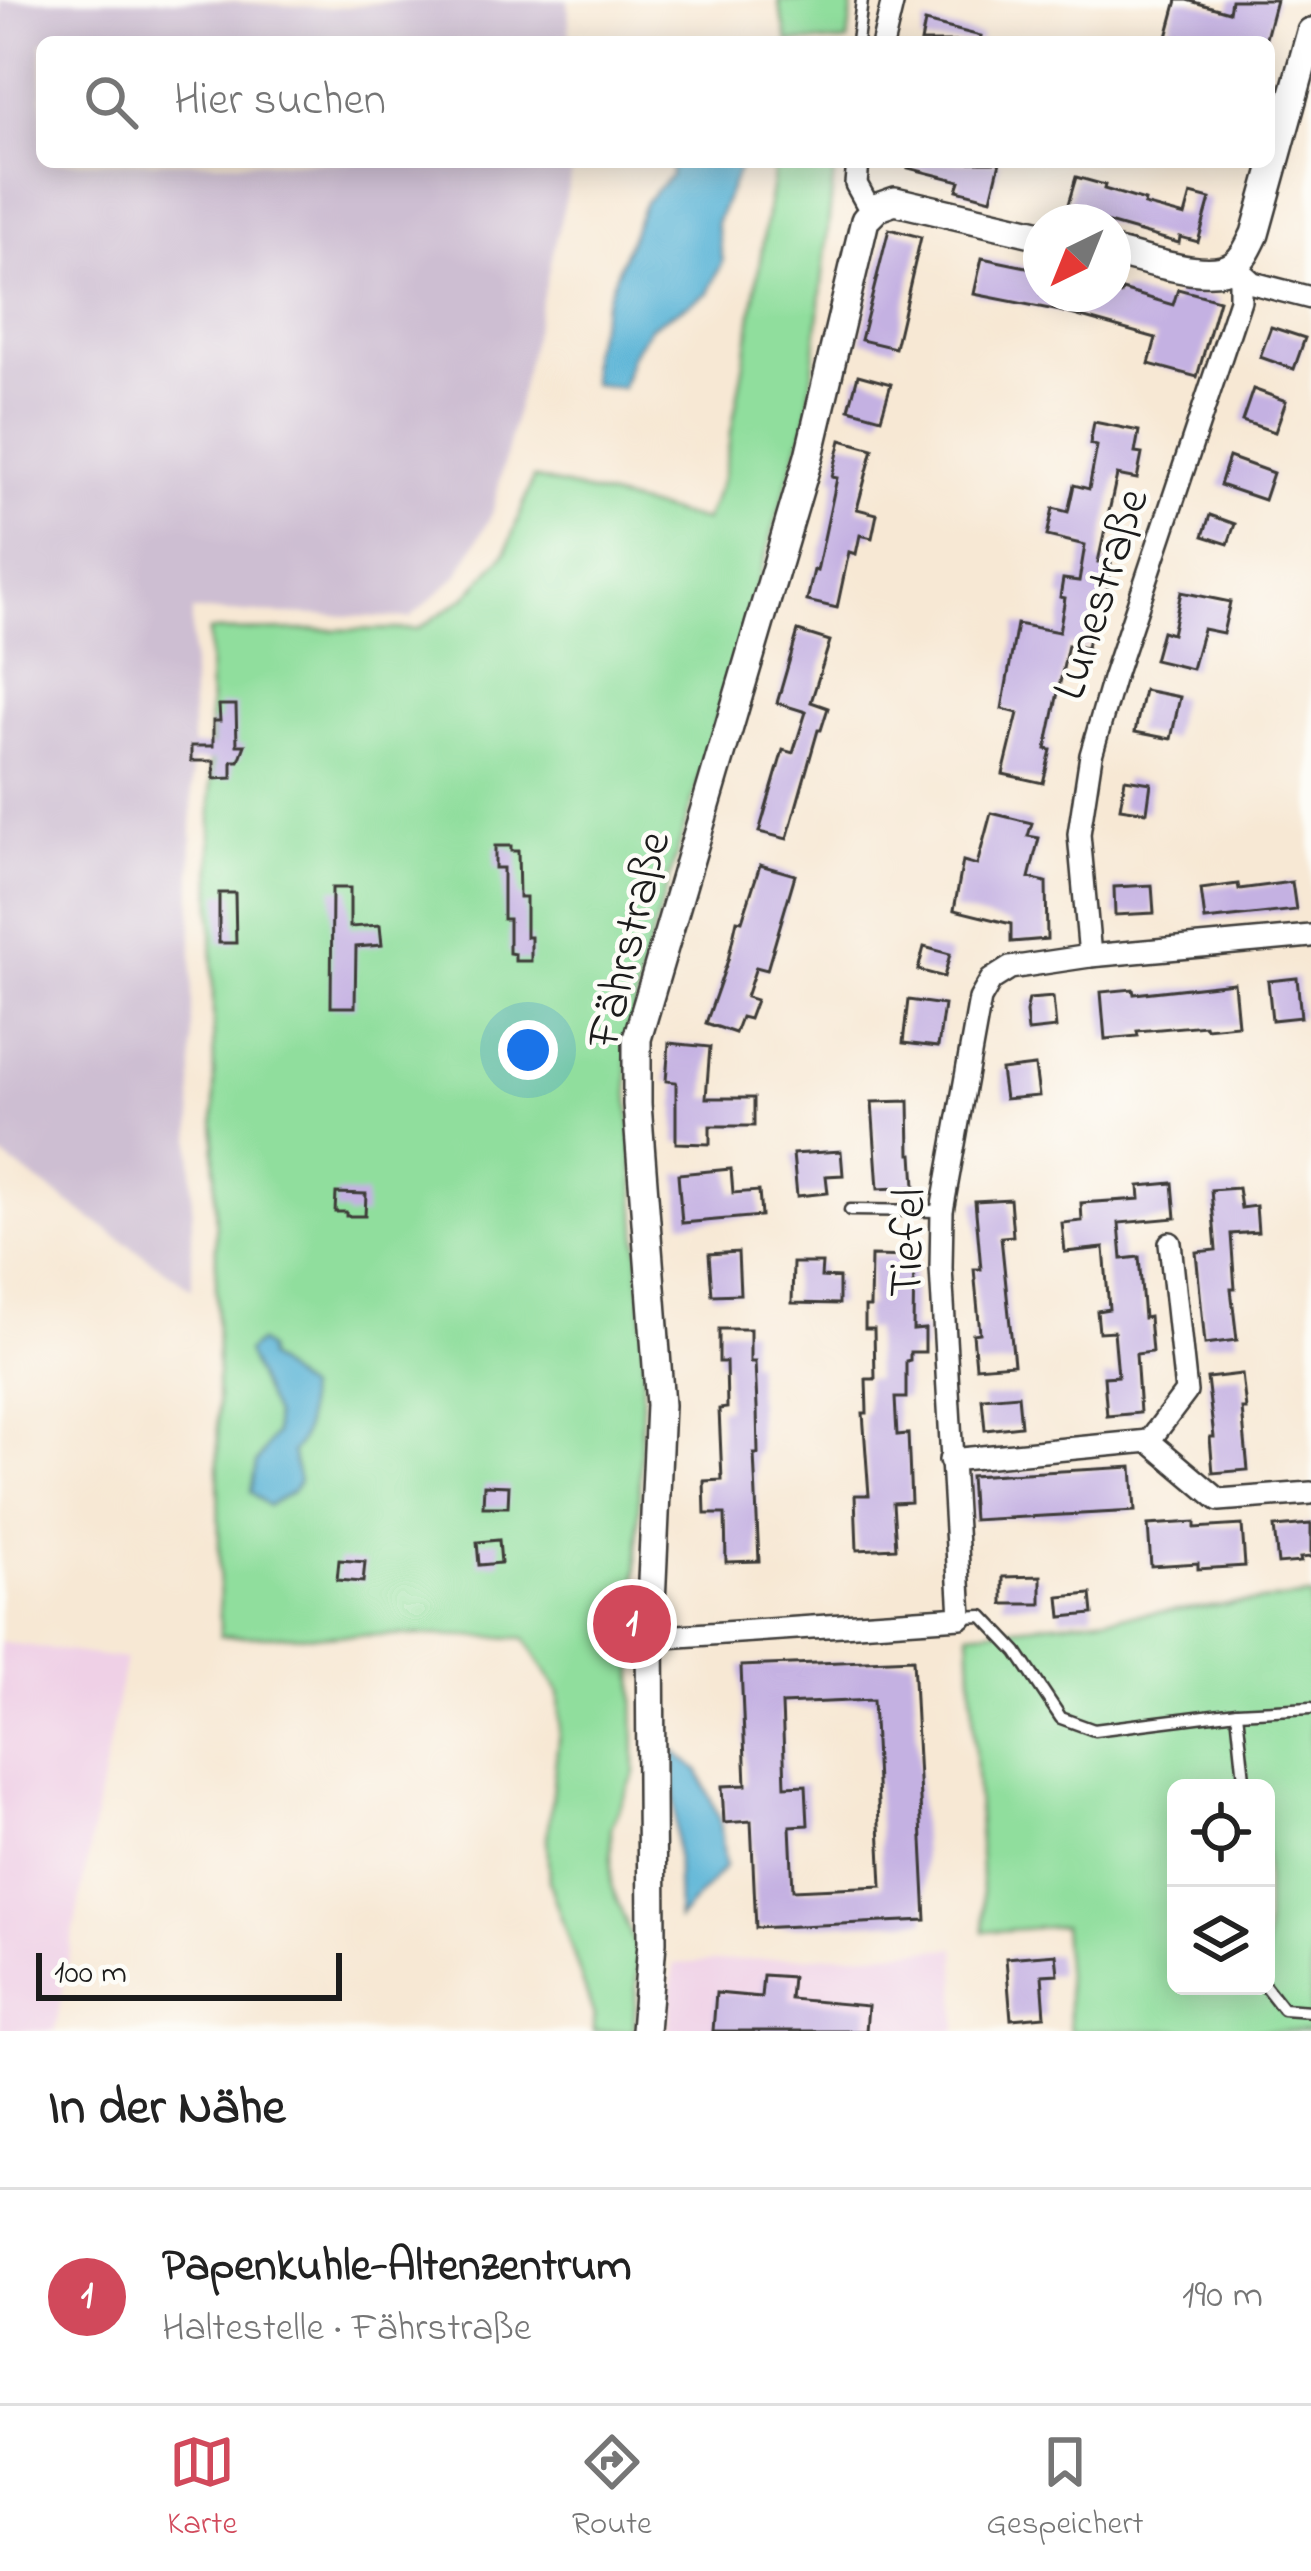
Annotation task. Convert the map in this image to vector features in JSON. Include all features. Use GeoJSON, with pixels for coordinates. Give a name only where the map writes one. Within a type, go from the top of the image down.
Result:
{"type":"FeatureCollection","features":[{"type":"Feature","properties":{"kind":"street"},"geometry":{"type":"LineString","coordinates":[[884,36],[893,0]]}},
{"type":"Feature","properties":{"kind":"street"},"geometry":{"type":"LineString","coordinates":[[1275,164],[1310,42]]}},
{"type":"Feature","properties":{"kind":"street"},"geometry":{"type":"LineString","coordinates":[[1131,255],[1201,272],[1220,272],[1234,265],[1255,234],[1274,168]]}},
{"type":"Feature","properties":{"kind":"street"},"geometry":{"type":"LineString","coordinates":[[857,173],[872,213],[895,201],[1023,231]]}},
{"type":"Feature","properties":{"kind":"street","name":"Fährstraße"},"geometry":{"type":"LineString","coordinates":[[645,2031],[652,1942],[650,1638],[660,1405],[637,1104],[637,1039],[809,456],[861,229],[872,213]]}},
{"type":"Feature","properties":{"kind":"street"},"geometry":{"type":"LineString","coordinates":[[1234,265],[1252,283],[1311,298]]}},
{"type":"Feature","properties":{"kind":"street","name":"Lunestraße"},"geometry":{"type":"LineString","coordinates":[[1090,956],[1079,834],[1091,755],[1240,299],[1234,265]]}},
{"type":"Feature","properties":{"kind":"street"},"geometry":{"type":"LineString","coordinates":[[1090,956],[1311,936]]}},
{"type":"Feature","properties":{"kind":"street","name":"Tiefel"},"geometry":{"type":"LineString","coordinates":[[961,1617],[941,1268],[942,1211],[980,1000],[991,980],[1010,968],[1090,956]]}},
{"type":"Feature","properties":{"kind":"street"},"geometry":{"type":"LineString","coordinates":[[1150,1441],[1186,1392],[1170,1243]]}},
{"type":"Feature","properties":{"kind":"street"},"geometry":{"type":"LineString","coordinates":[[950,1460],[1150,1441],[1219,1500],[1311,1492]]}},
{"type":"Feature","properties":{"kind":"street"},"geometry":{"type":"LineString","coordinates":[[650,1638],[961,1617]]}},
{"type":"Feature","properties":{"kind":"lane"},"geometry":{"type":"LineString","coordinates":[[858,36],[862,0]]}},
{"type":"Feature","properties":{"kind":"lane"},"geometry":{"type":"LineString","coordinates":[[850,1210],[942,1211]]}},
{"type":"Feature","properties":{"kind":"lane"},"geometry":{"type":"LineString","coordinates":[[961,1617],[983,1616],[1017,1652],[1061,1718],[1094,1730],[1311,1708]]}},
{"type":"Feature","properties":{"kind":"lane"},"geometry":{"type":"LineString","coordinates":[[1237,1712],[1244,1779]]}},
{"type":"Feature","properties":{"kind":"lane"},"geometry":{"type":"LineString","coordinates":[[1272,1995],[1283,2008],[1311,2012]]}},
{"type":"Feature","properties":{"kind":"shaded area"},"geometry":{"type":"Polygon","coordinates":[[[0,0],[202,0],[335,8],[401,0],[568,0],[570,36],[36,36],[36,168],[573,168],[492,514],[457,576],[410,618],[192,611],[192,1289],[0,1155],[0,0]]]}},
{"type":"Feature","properties":{"kind":"shaded area"},"geometry":{"type":"Polygon","coordinates":[[[0,1642],[125,1659],[55,2031],[0,2031],[0,1642]]]}},
{"type":"Feature","properties":{"kind":"shaded area"},"geometry":{"type":"Polygon","coordinates":[[[956,1948],[957,2031],[668,2031],[674,1964],[956,1948]]]}},
{"type":"Feature","properties":{"kind":"green space"},"geometry":{"type":"Polygon","coordinates":[[[778,0],[853,0],[849,36],[787,36],[778,0]]]}},
{"type":"Feature","properties":{"kind":"green space"},"geometry":{"type":"Polygon","coordinates":[[[774,168],[834,168],[808,415],[640,976],[627,1063],[644,1342],[635,1773],[611,1827],[611,1885],[638,1953],[634,2031],[593,2031],[594,2016],[549,1882],[547,1838],[559,1693],[525,1638],[220,1636],[209,631],[418,629],[467,596],[506,552],[533,478],[705,521],[723,477],[774,168]]]}},
{"type":"Feature","properties":{"kind":"green space"},"geometry":{"type":"Polygon","coordinates":[[[1311,1596],[1311,2031],[1070,2031],[1062,1926],[984,1932],[969,1632],[1311,1596]]]}},
{"type":"Feature","properties":{"kind":"water"},"geometry":{"type":"Polygon","coordinates":[[[672,168],[739,168],[716,223],[723,261],[708,293],[651,326],[631,356],[622,388],[592,384],[590,354],[607,297],[645,202],[671,175],[672,168]]]}},
{"type":"Feature","properties":{"kind":"water"},"geometry":{"type":"Polygon","coordinates":[[[258,1342],[267,1349],[267,1358],[305,1390],[304,1431],[292,1452],[299,1481],[293,1491],[268,1506],[251,1492],[256,1463],[275,1434],[274,1415],[246,1352],[258,1342]]]}},
{"type":"Feature","properties":{"kind":"water"},"geometry":{"type":"Polygon","coordinates":[[[674,1750],[699,1772],[720,1820],[725,1867],[678,1919],[674,1750]]]}},
{"type":"Feature","properties":{"kind":"building"},"geometry":{"type":"Polygon","coordinates":[[[1177,0],[1229,12],[1231,0],[1276,0],[1267,36],[1167,36],[1177,0]]]}},
{"type":"Feature","properties":{"kind":"building"},"geometry":{"type":"Polygon","coordinates":[[[925,22],[981,36],[922,36],[925,22]]]}},
{"type":"Feature","properties":{"kind":"building"},"geometry":{"type":"Polygon","coordinates":[[[908,168],[999,168],[991,199],[957,190],[960,181],[908,168]]]}},
{"type":"Feature","properties":{"kind":"building"},"geometry":{"type":"Polygon","coordinates":[[[1076,177],[1185,216],[1191,194],[1210,199],[1198,242],[1180,237],[1179,243],[1131,229],[1131,204],[1068,204],[1076,177]]]}},
{"type":"Feature","properties":{"kind":"building"},"geometry":{"type":"Polygon","coordinates":[[[889,229],[921,237],[895,348],[861,340],[889,229]]]}},
{"type":"Feature","properties":{"kind":"building"},"geometry":{"type":"Polygon","coordinates":[[[982,258],[1023,266],[1023,304],[974,294],[982,258]]]}},
{"type":"Feature","properties":{"kind":"building"},"geometry":{"type":"Polygon","coordinates":[[[1178,289],[1219,300],[1197,377],[1149,364],[1156,338],[1064,312],[1131,312],[1131,293],[1173,305],[1178,289]]]}},
{"type":"Feature","properties":{"kind":"building"},"geometry":{"type":"Polygon","coordinates":[[[1271,327],[1305,338],[1294,369],[1260,357],[1271,327]]]}},
{"type":"Feature","properties":{"kind":"building"},"geometry":{"type":"Polygon","coordinates":[[[858,375],[891,384],[881,418],[849,409],[858,375]]]}},
{"type":"Feature","properties":{"kind":"building"},"geometry":{"type":"Polygon","coordinates":[[[1253,389],[1286,401],[1275,432],[1242,421],[1253,389]]]}},
{"type":"Feature","properties":{"kind":"building"},"geometry":{"type":"Polygon","coordinates":[[[1094,422],[1139,431],[1135,453],[1142,454],[1137,479],[1117,475],[1098,562],[1111,564],[1105,604],[1095,603],[1087,648],[1068,645],[1043,783],[1003,774],[1018,713],[1002,709],[1017,624],[1059,632],[1063,579],[1079,581],[1085,545],[1047,536],[1053,508],[1068,512],[1074,485],[1089,489],[1097,446],[1090,444],[1094,422]]]}},
{"type":"Feature","properties":{"kind":"building"},"geometry":{"type":"Polygon","coordinates":[[[841,440],[873,449],[857,509],[877,514],[872,538],[860,535],[856,554],[849,552],[837,608],[807,601],[837,478],[832,477],[841,440]]]}},
{"type":"Feature","properties":{"kind":"building"},"geometry":{"type":"Polygon","coordinates":[[[1229,457],[1273,473],[1264,500],[1220,485],[1229,457]]]}},
{"type":"Feature","properties":{"kind":"building"},"geometry":{"type":"Polygon","coordinates":[[[1210,515],[1235,524],[1228,544],[1203,536],[1210,515]]]}},
{"type":"Feature","properties":{"kind":"building"},"geometry":{"type":"Polygon","coordinates":[[[1181,592],[1230,602],[1223,633],[1203,629],[1192,669],[1154,660],[1162,631],[1172,634],[1181,592]]]}},
{"type":"Feature","properties":{"kind":"building"},"geometry":{"type":"Polygon","coordinates":[[[798,631],[830,641],[811,702],[828,708],[787,839],[759,832],[783,750],[793,753],[806,712],[777,703],[798,631]]]}},
{"type":"Feature","properties":{"kind":"building"},"geometry":{"type":"Polygon","coordinates":[[[1144,690],[1180,697],[1171,739],[1135,732],[1144,690]]]}},
{"type":"Feature","properties":{"kind":"building"},"geometry":{"type":"Polygon","coordinates":[[[219,705],[236,705],[237,745],[245,745],[239,761],[232,761],[232,778],[214,779],[214,761],[191,761],[191,746],[213,746],[213,721],[220,721],[219,705]]]}},
{"type":"Feature","properties":{"kind":"building"},"geometry":{"type":"Polygon","coordinates":[[[1125,779],[1151,783],[1147,812],[1120,808],[1125,779]]]}},
{"type":"Feature","properties":{"kind":"building"},"geometry":{"type":"Polygon","coordinates":[[[991,813],[1032,823],[1028,836],[1039,838],[1029,878],[1046,882],[1047,939],[1011,942],[1011,924],[954,910],[963,861],[977,865],[991,813]]]}},
{"type":"Feature","properties":{"kind":"building"},"geometry":{"type":"Polygon","coordinates":[[[495,846],[518,851],[519,897],[526,897],[531,961],[515,961],[515,954],[509,953],[503,868],[495,868],[495,846]]]}},
{"type":"Feature","properties":{"kind":"building"},"geometry":{"type":"Polygon","coordinates":[[[760,865],[795,875],[767,970],[756,967],[746,997],[756,1000],[749,1019],[741,1017],[735,1033],[706,1023],[737,920],[742,921],[760,865]]]}},
{"type":"Feature","properties":{"kind":"building"},"geometry":{"type":"Polygon","coordinates":[[[1292,882],[1296,910],[1205,920],[1201,889],[1292,882]]]}},
{"type":"Feature","properties":{"kind":"building"},"geometry":{"type":"Polygon","coordinates":[[[1152,885],[1154,913],[1115,915],[1114,887],[1152,885]]]}},
{"type":"Feature","properties":{"kind":"building"},"geometry":{"type":"Polygon","coordinates":[[[332,888],[350,888],[350,927],[380,925],[382,945],[356,947],[355,1007],[331,1007],[332,888]]]}},
{"type":"Feature","properties":{"kind":"building"},"geometry":{"type":"Polygon","coordinates":[[[219,893],[235,893],[236,943],[219,943],[219,893]]]}},
{"type":"Feature","properties":{"kind":"building"},"geometry":{"type":"Polygon","coordinates":[[[924,947],[950,954],[944,977],[918,970],[924,947]]]}},
{"type":"Feature","properties":{"kind":"building"},"geometry":{"type":"Polygon","coordinates":[[[1297,978],[1301,1017],[1272,1020],[1268,981],[1297,978]]]}},
{"type":"Feature","properties":{"kind":"building"},"geometry":{"type":"Polygon","coordinates":[[[1234,983],[1238,1025],[1137,1031],[1138,1036],[1105,1039],[1101,992],[1133,989],[1134,994],[1234,983]]]}},
{"type":"Feature","properties":{"kind":"building"},"geometry":{"type":"Polygon","coordinates":[[[1053,997],[1056,1028],[1028,1031],[1029,999],[1053,997]]]}},
{"type":"Feature","properties":{"kind":"building"},"geometry":{"type":"Polygon","coordinates":[[[908,1000],[944,1005],[938,1047],[903,1043],[908,1000]]]}},
{"type":"Feature","properties":{"kind":"building"},"geometry":{"type":"Polygon","coordinates":[[[669,1043],[710,1047],[706,1098],[754,1098],[754,1126],[710,1126],[710,1144],[676,1143],[676,1082],[666,1081],[669,1043]]]}},
{"type":"Feature","properties":{"kind":"building"},"geometry":{"type":"Polygon","coordinates":[[[1035,1066],[1039,1096],[1005,1099],[1001,1070],[1035,1066]]]}},
{"type":"Feature","properties":{"kind":"building"},"geometry":{"type":"Polygon","coordinates":[[[909,1101],[915,1187],[878,1189],[872,1102],[909,1101]]]}},
{"type":"Feature","properties":{"kind":"building"},"geometry":{"type":"Polygon","coordinates":[[[841,1151],[843,1175],[826,1176],[828,1193],[797,1196],[793,1154],[841,1151]]]}},
{"type":"Feature","properties":{"kind":"building"},"geometry":{"type":"Polygon","coordinates":[[[731,1169],[733,1193],[759,1191],[761,1216],[682,1223],[678,1174],[731,1169]]]}},
{"type":"Feature","properties":{"kind":"building"},"geometry":{"type":"Polygon","coordinates":[[[1173,1183],[1176,1218],[1119,1223],[1122,1259],[1139,1257],[1152,1352],[1136,1354],[1140,1413],[1107,1416],[1104,1377],[1118,1376],[1114,1331],[1099,1332],[1097,1311],[1109,1309],[1104,1248],[1065,1252],[1062,1223],[1082,1221],[1081,1203],[1140,1199],[1139,1186],[1173,1183]]]}},
{"type":"Feature","properties":{"kind":"building"},"geometry":{"type":"Polygon","coordinates":[[[1238,1188],[1241,1208],[1256,1206],[1258,1232],[1231,1234],[1237,1340],[1205,1344],[1196,1252],[1216,1250],[1211,1190],[1238,1188]]]}},
{"type":"Feature","properties":{"kind":"building"},"geometry":{"type":"Polygon","coordinates":[[[336,1193],[366,1194],[365,1216],[335,1212],[336,1193]]]}},
{"type":"Feature","properties":{"kind":"building"},"geometry":{"type":"Polygon","coordinates":[[[1010,1199],[1013,1236],[1001,1237],[1014,1364],[976,1367],[973,1334],[980,1333],[974,1269],[981,1269],[975,1201],[1010,1199]]]}},
{"type":"Feature","properties":{"kind":"building"},"geometry":{"type":"Polygon","coordinates":[[[738,1252],[740,1294],[712,1295],[709,1254],[738,1252]]]}},
{"type":"Feature","properties":{"kind":"building"},"geometry":{"type":"Polygon","coordinates":[[[871,1256],[914,1257],[913,1330],[925,1329],[925,1352],[910,1352],[906,1398],[895,1398],[897,1435],[908,1434],[911,1502],[893,1503],[896,1548],[857,1550],[855,1495],[869,1495],[863,1413],[867,1413],[866,1379],[875,1379],[874,1329],[865,1329],[871,1256]]]}},
{"type":"Feature","properties":{"kind":"building"},"geometry":{"type":"Polygon","coordinates":[[[793,1263],[822,1263],[821,1277],[839,1278],[839,1304],[792,1303],[793,1263]]]}},
{"type":"Feature","properties":{"kind":"building"},"geometry":{"type":"Polygon","coordinates":[[[719,1329],[750,1329],[757,1407],[758,1454],[754,1454],[759,1561],[726,1562],[725,1514],[705,1514],[704,1481],[722,1480],[719,1409],[727,1408],[726,1362],[719,1362],[719,1329]]]}},
{"type":"Feature","properties":{"kind":"building"},"geometry":{"type":"Polygon","coordinates":[[[1242,1374],[1248,1470],[1213,1473],[1207,1378],[1242,1374]]]}},
{"type":"Feature","properties":{"kind":"building"},"geometry":{"type":"Polygon","coordinates":[[[1018,1395],[1021,1426],[985,1430],[982,1398],[1018,1395]]]}},
{"type":"Feature","properties":{"kind":"building"},"geometry":{"type":"Polygon","coordinates":[[[1132,1467],[1135,1511],[973,1520],[970,1476],[1132,1467]]]}},
{"type":"Feature","properties":{"kind":"building"},"geometry":{"type":"Polygon","coordinates":[[[484,1485],[509,1486],[508,1507],[483,1507],[484,1485]]]}},
{"type":"Feature","properties":{"kind":"building"},"geometry":{"type":"Polygon","coordinates":[[[1195,1522],[1195,1528],[1242,1525],[1245,1566],[1151,1566],[1148,1525],[1195,1522]]]}},
{"type":"Feature","properties":{"kind":"building"},"geometry":{"type":"Polygon","coordinates":[[[1311,1524],[1311,1557],[1278,1564],[1274,1527],[1311,1524]]]}},
{"type":"Feature","properties":{"kind":"building"},"geometry":{"type":"Polygon","coordinates":[[[499,1540],[501,1563],[479,1565],[477,1542],[499,1540]]]}},
{"type":"Feature","properties":{"kind":"building"},"geometry":{"type":"Polygon","coordinates":[[[339,1560],[365,1562],[363,1582],[337,1580],[339,1560]]]}},
{"type":"Feature","properties":{"kind":"building"},"geometry":{"type":"Polygon","coordinates":[[[1041,1576],[1041,1604],[1003,1604],[1003,1577],[1041,1576]]]}},
{"type":"Feature","properties":{"kind":"building"},"geometry":{"type":"Polygon","coordinates":[[[1091,1594],[1093,1614],[1061,1617],[1059,1597],[1091,1594]]]}},
{"type":"Feature","properties":{"kind":"building"},"geometry":{"type":"Polygon","coordinates":[[[913,1659],[926,1920],[756,1928],[751,1821],[724,1823],[722,1786],[746,1785],[741,1666],[913,1659]],[[873,1700],[782,1704],[785,1786],[806,1785],[808,1825],[790,1826],[793,1890],[882,1886],[873,1700]]]}},
{"type":"Feature","properties":{"kind":"building"},"geometry":{"type":"Polygon","coordinates":[[[1056,1954],[1058,1974],[1042,1975],[1045,2016],[1011,2019],[1006,1958],[1056,1954]]]}},
{"type":"Feature","properties":{"kind":"building"},"geometry":{"type":"Polygon","coordinates":[[[763,1975],[792,1977],[790,1999],[868,2006],[866,2031],[713,2031],[716,1993],[761,1997],[763,1975]]]}},
{"type":"Feature","properties":{"kind":"place","name":"Papenkuhle-Altenzentrum"},"geometry":{"type":"Point","coordinates":[632,1624]}}]}
